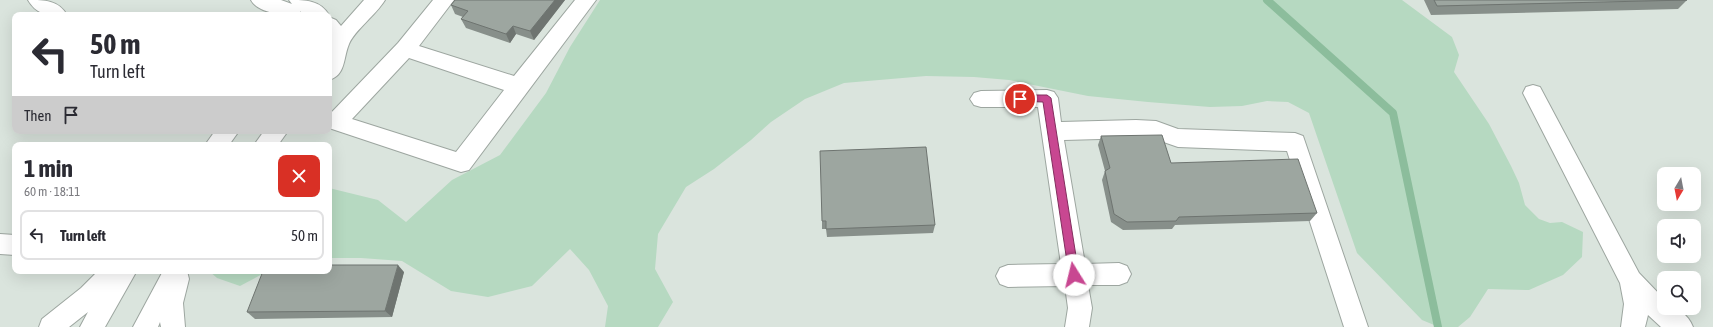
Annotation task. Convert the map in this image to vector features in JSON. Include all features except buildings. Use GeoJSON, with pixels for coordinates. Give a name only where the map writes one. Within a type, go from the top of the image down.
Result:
{"type":"FeatureCollection","features":[{"type":"Feature","properties":{"kind":"main road"},"geometry":{"type":"LineString","coordinates":[[38,0],[52,12]]}},
{"type":"Feature","properties":{"kind":"main road"},"geometry":{"type":"LineString","coordinates":[[251,0],[258,12]]}},
{"type":"Feature","properties":{"kind":"main road"},"geometry":{"type":"LineString","coordinates":[[261,0],[288,12]]}},
{"type":"Feature","properties":{"kind":"main road"},"geometry":{"type":"LineString","coordinates":[[299,0],[315,12]]}},
{"type":"Feature","properties":{"kind":"main road"},"geometry":{"type":"LineString","coordinates":[[332,68],[332,37],[375,0]]}},
{"type":"Feature","properties":{"kind":"main road"},"geometry":{"type":"LineString","coordinates":[[444,0],[404,49],[333,121],[461,163],[518,86],[586,0]]}},
{"type":"Feature","properties":{"kind":"main road"},"geometry":{"type":"LineString","coordinates":[[404,49],[518,86]]}},
{"type":"Feature","properties":{"kind":"main road"},"geometry":{"type":"LineString","coordinates":[[1533,93],[1631,281],[1636,298],[1636,315],[1633,327]]}},
{"type":"Feature","properties":{"kind":"main road"},"geometry":{"type":"LineString","coordinates":[[981,99],[1047,98],[1074,275],[1083,321]]}},
{"type":"Feature","properties":{"kind":"main road"},"geometry":{"type":"LineString","coordinates":[[1052,131],[1136,129],[1156,130],[1178,138],[1295,142],[1356,327]]}},
{"type":"Feature","properties":{"kind":"main road"},"geometry":{"type":"LineString","coordinates":[[219,142],[225,134]]}},
{"type":"Feature","properties":{"kind":"main road"},"geometry":{"type":"LineString","coordinates":[[267,142],[274,134]]}},
{"type":"Feature","properties":{"kind":"main road"},"geometry":{"type":"LineString","coordinates":[[0,244],[12,245]]}},
{"type":"Feature","properties":{"kind":"main road"},"geometry":{"type":"LineString","coordinates":[[51,327],[89,296],[111,274]]}},
{"type":"Feature","properties":{"kind":"main road"},"geometry":{"type":"LineString","coordinates":[[92,327],[123,274]]}},
{"type":"Feature","properties":{"kind":"main road"},"geometry":{"type":"LineString","coordinates":[[145,327],[173,274]]}},
{"type":"Feature","properties":{"kind":"main road"},"geometry":{"type":"LineString","coordinates":[[172,327],[171,303],[179,274]]}},
{"type":"Feature","properties":{"kind":"main road"},"geometry":{"type":"LineString","coordinates":[[1008,276],[1119,274]]}},
{"type":"Feature","properties":{"kind":"main road"},"geometry":{"type":"LineString","coordinates":[[1631,281],[1650,302],[1681,327]]}},
{"type":"Feature","properties":{"kind":"green space"},"geometry":{"type":"Polygon","coordinates":[[[600,0],[1402,0],[1452,37],[1459,55],[1454,72],[1489,124],[1519,183],[1525,205],[1539,219],[1550,223],[1562,222],[1583,232],[1582,257],[1563,275],[1529,290],[1488,289],[1470,317],[1458,327],[1439,327],[1422,320],[1357,253],[1309,113],[1288,102],[1267,101],[1242,106],[1210,107],[1088,96],[1009,80],[974,77],[926,76],[844,83],[805,99],[771,122],[714,169],[686,187],[658,234],[655,269],[673,302],[658,327],[605,327],[608,306],[589,270],[570,249],[532,286],[488,297],[451,291],[402,261],[361,258],[332,258],[332,189],[378,200],[406,222],[452,180],[500,155],[546,93],[570,47],[600,0]]]}},
{"type":"Feature","properties":{"kind":"green space"},"geometry":{"type":"Polygon","coordinates":[[[212,274],[262,274],[240,286],[217,278],[212,274]]]}},
{"type":"Feature","properties":{"kind":"waterway"},"geometry":{"type":"LineString","coordinates":[[1267,0],[1393,113],[1438,327]]}},
{"type":"Feature","properties":{"kind":"route"},"geometry":{"type":"LineString","coordinates":[[1020,99],[1047,98],[1074,275]]}}]}
